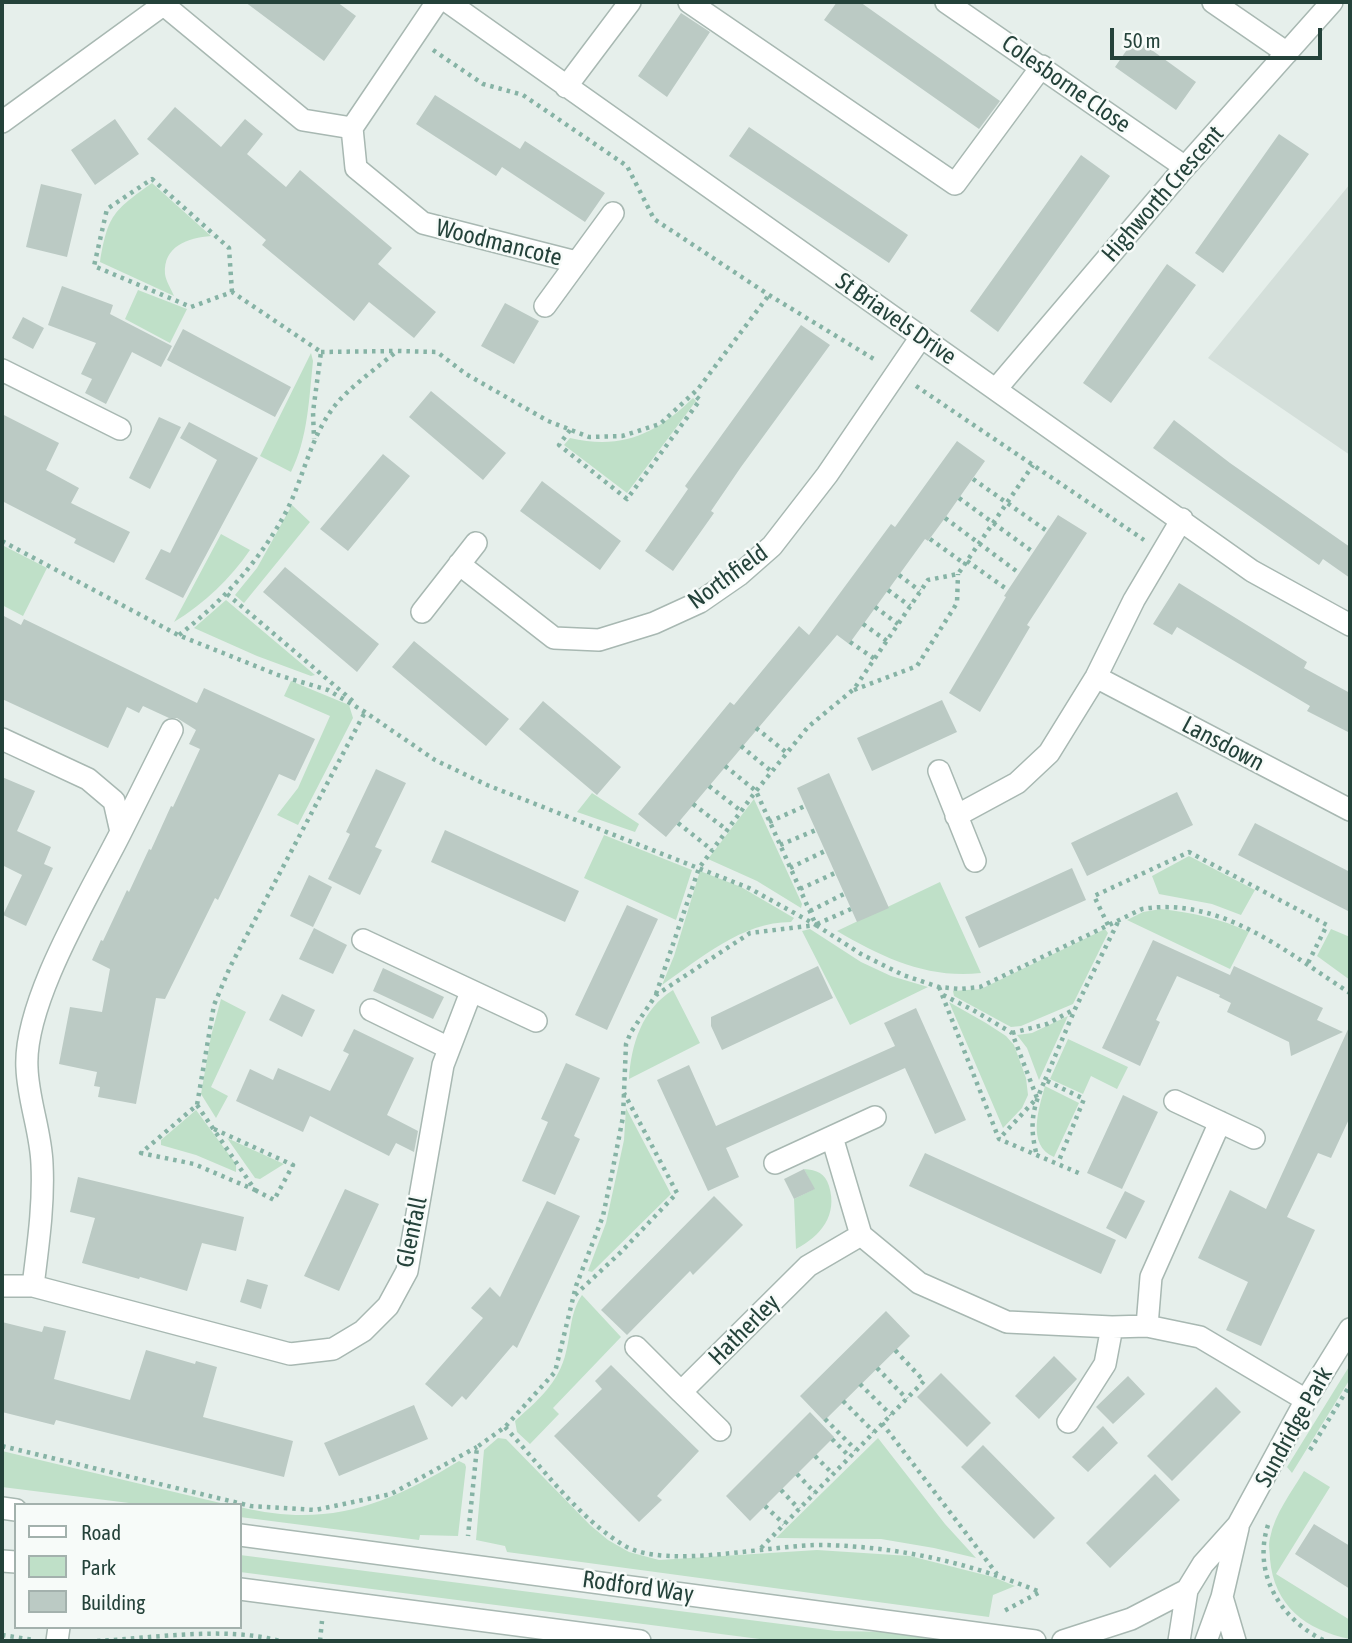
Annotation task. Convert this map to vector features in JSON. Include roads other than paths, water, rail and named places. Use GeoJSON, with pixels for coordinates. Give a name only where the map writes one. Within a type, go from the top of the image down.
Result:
{"type":"FeatureCollection","features":[{"type":"Feature","properties":{"kind":"street"},"geometry":{"type":"LineString","coordinates":[[2,121],[166,4],[303,120],[352,128],[437,2]]}},
{"type":"Feature","properties":{"kind":"street","name":"St Briavels Drive"},"geometry":{"type":"LineString","coordinates":[[448,2],[1252,571],[1350,625]]}},
{"type":"Feature","properties":{"kind":"street"},"geometry":{"type":"LineString","coordinates":[[566,87],[630,2]]}},
{"type":"Feature","properties":{"kind":"street"},"geometry":{"type":"LineString","coordinates":[[689,2],[955,184],[1042,66]]}},
{"type":"Feature","properties":{"kind":"street","name":"Colesborne Close"},"geometry":{"type":"LineString","coordinates":[[946,2],[1185,167]]}},
{"type":"Feature","properties":{"kind":"street"},"geometry":{"type":"LineString","coordinates":[[1213,2],[1287,53]]}},
{"type":"Feature","properties":{"kind":"street","name":"Highworth Crescent"},"geometry":{"type":"LineString","coordinates":[[996,389],[1185,167],[1332,2]]}},
{"type":"Feature","properties":{"kind":"street","name":"Woodmancote"},"geometry":{"type":"LineString","coordinates":[[352,128],[356,168],[423,223],[576,262]]}},
{"type":"Feature","properties":{"kind":"street","name":"Woodmancote"},"geometry":{"type":"LineString","coordinates":[[545,306],[613,213]]}},
{"type":"Feature","properties":{"kind":"street","name":"Northfield"},"geometry":{"type":"LineString","coordinates":[[459,565],[554,638],[599,640],[654,623],[700,602],[739,575],[772,546],[827,475],[921,337]]}},
{"type":"Feature","properties":{"kind":"street"},"geometry":{"type":"LineString","coordinates":[[2,370],[120,429]]}},
{"type":"Feature","properties":{"kind":"street"},"geometry":{"type":"LineString","coordinates":[[956,816],[1017,783],[1049,753],[1096,677],[1134,600],[1182,519]]}},
{"type":"Feature","properties":{"kind":"street"},"geometry":{"type":"LineString","coordinates":[[422,612],[476,543]]}},
{"type":"Feature","properties":{"kind":"street","name":"Lansdown"},"geometry":{"type":"LineString","coordinates":[[1096,677],[1350,810]]}},
{"type":"Feature","properties":{"kind":"street"},"geometry":{"type":"LineString","coordinates":[[33,1286],[41,1217],[42,1162],[26,1068],[31,1027],[49,975],[172,730]]}},
{"type":"Feature","properties":{"kind":"street"},"geometry":{"type":"LineString","coordinates":[[2,739],[88,779],[114,801],[121,832]]}},
{"type":"Feature","properties":{"kind":"street"},"geometry":{"type":"LineString","coordinates":[[939,771],[975,861]]}},
{"type":"Feature","properties":{"kind":"street"},"geometry":{"type":"LineString","coordinates":[[363,940],[536,1021]]}},
{"type":"Feature","properties":{"kind":"street","name":"Glenfall"},"geometry":{"type":"LineString","coordinates":[[2,1286],[33,1286],[290,1354],[333,1349],[363,1331],[388,1307],[407,1271],[443,1065],[471,992]]}},
{"type":"Feature","properties":{"kind":"street"},"geometry":{"type":"LineString","coordinates":[[371,1010],[449,1048]]}},
{"type":"Feature","properties":{"kind":"street"},"geometry":{"type":"LineString","coordinates":[[1175,1101],[1254,1138]]}},
{"type":"Feature","properties":{"kind":"street"},"geometry":{"type":"LineString","coordinates":[[775,1163],[874,1117]]}},
{"type":"Feature","properties":{"kind":"street"},"geometry":{"type":"LineString","coordinates":[[1147,1326],[1151,1277],[1220,1122]]}},
{"type":"Feature","properties":{"kind":"street"},"geometry":{"type":"LineString","coordinates":[[832,1137],[861,1234],[919,1283],[1007,1322],[1147,1326],[1200,1337],[1306,1400]]}},
{"type":"Feature","properties":{"kind":"street","name":"Hatherley"},"geometry":{"type":"LineString","coordinates":[[681,1392],[808,1266],[861,1234]]}},
{"type":"Feature","properties":{"kind":"street"},"geometry":{"type":"LineString","coordinates":[[1068,1422],[1105,1364],[1112,1327]]}},
{"type":"Feature","properties":{"kind":"street","name":"Sundridge Park"},"geometry":{"type":"LineString","coordinates":[[1179,1641],[1187,1590],[1203,1564],[1238,1525],[1306,1400],[1350,1329]]}},
{"type":"Feature","properties":{"kind":"street"},"geometry":{"type":"LineString","coordinates":[[636,1347],[720,1430]]}},
{"type":"Feature","properties":{"kind":"street","name":"Sundridge Park"},"geometry":{"type":"LineString","coordinates":[[1206,1641],[1222,1597],[1238,1525]]}},
{"type":"Feature","properties":{"kind":"street","name":"Rodford Way"},"geometry":{"type":"LineString","coordinates":[[242,1535],[1035,1641]]}},
{"type":"Feature","properties":{"kind":"street"},"geometry":{"type":"LineString","coordinates":[[242,1590],[640,1641]]}},
{"type":"Feature","properties":{"kind":"street","name":"Sundridge Park"},"geometry":{"type":"LineString","coordinates":[[1063,1641],[1131,1619],[1187,1590]]}},
{"type":"Feature","properties":{"kind":"street","name":"Sundridge Park"},"geometry":{"type":"LineString","coordinates":[[1222,1597],[1235,1641]]}}]}
